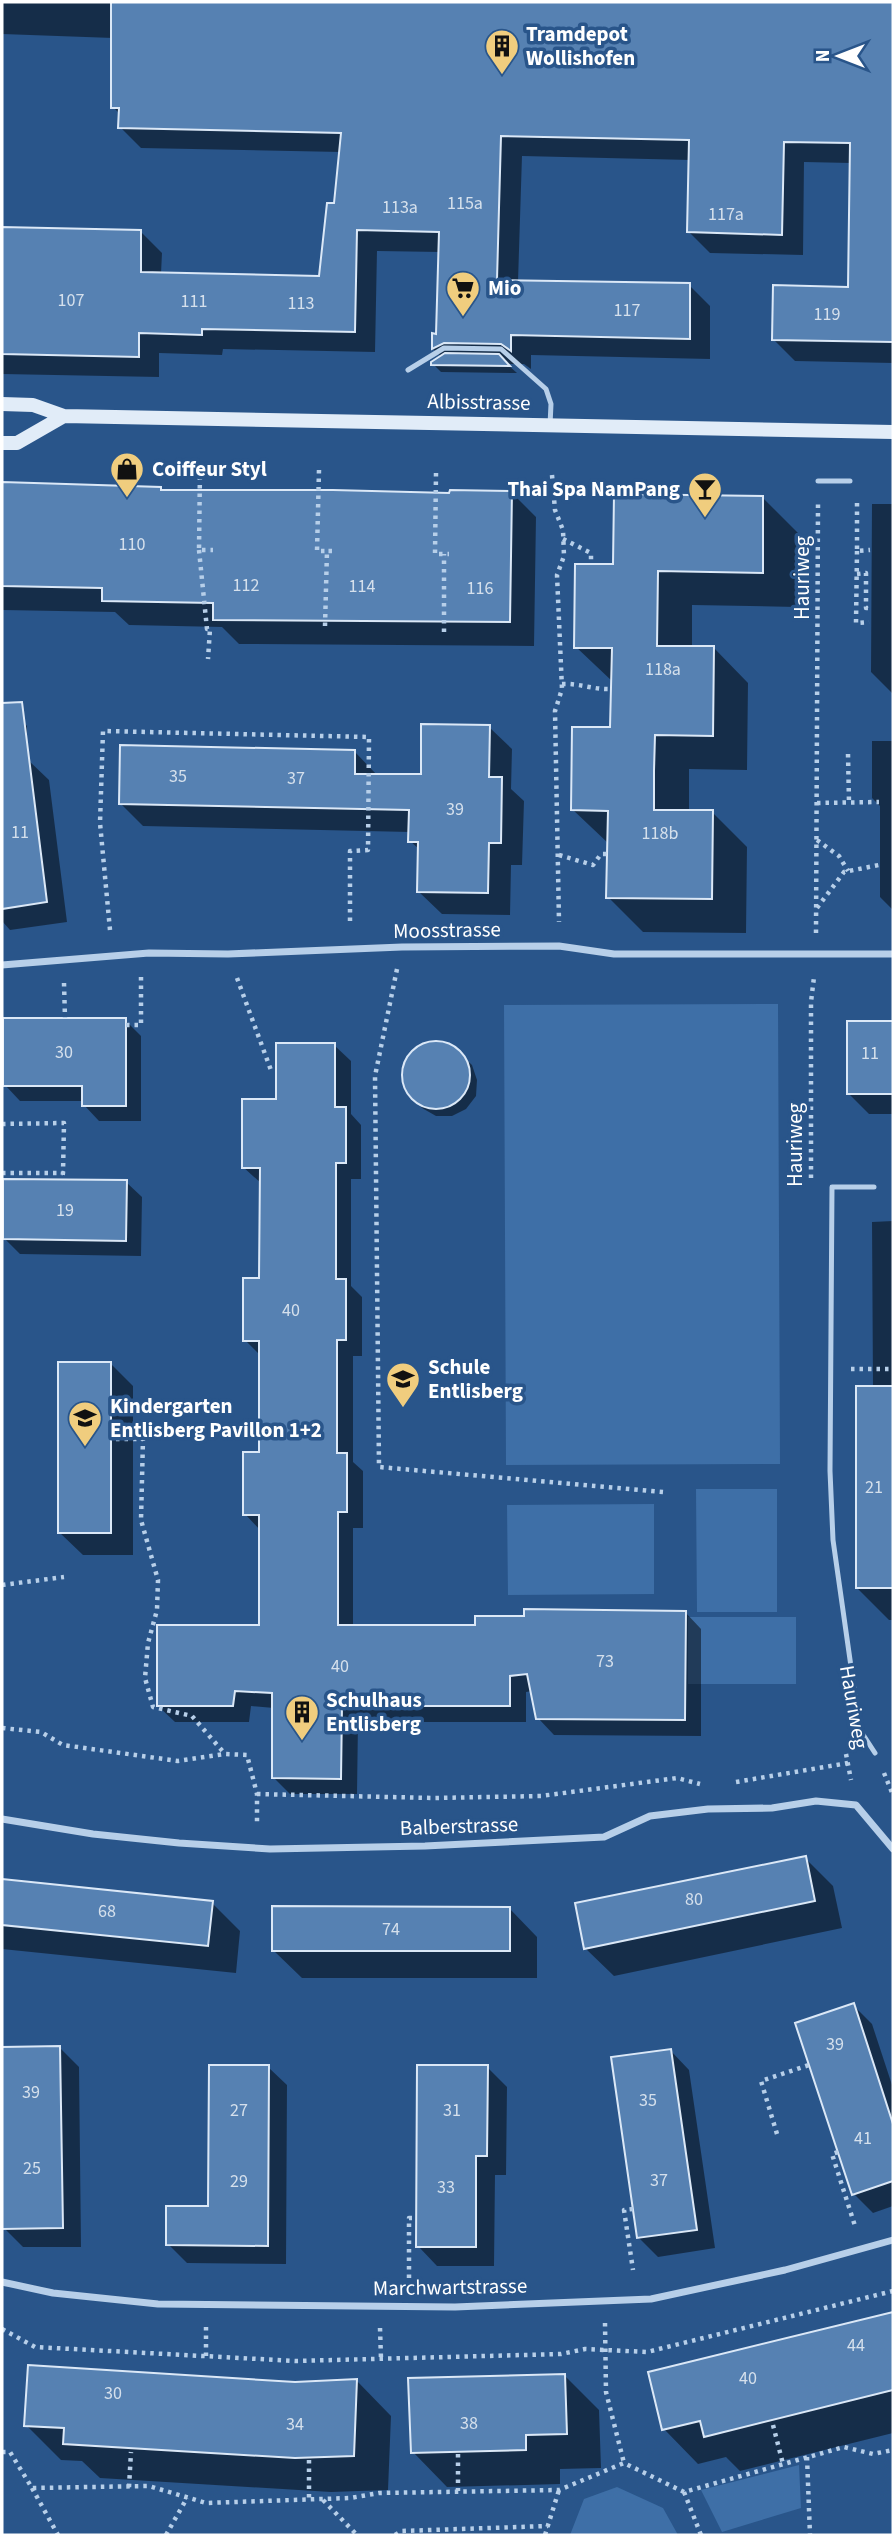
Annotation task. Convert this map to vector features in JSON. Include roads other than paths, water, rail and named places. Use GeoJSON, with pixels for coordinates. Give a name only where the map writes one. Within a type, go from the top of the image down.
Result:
{"type":"FeatureCollection","features":[{"type":"Feature","properties":{"kind":"main road","name":"Albisstrasse"},"geometry":{"type":"LineString","coordinates":[[2,404],[33,405],[64,416],[893,432]]}},
{"type":"Feature","properties":{"kind":"main road"},"geometry":{"type":"LineString","coordinates":[[2,443],[17,443],[64,416]]}},
{"type":"Feature","properties":{"kind":"street","name":"Moosstrasse"},"geometry":{"type":"LineString","coordinates":[[2,965],[149,953],[229,954],[402,947],[559,946],[614,954],[893,954]]}},
{"type":"Feature","properties":{"kind":"street","name":"Balberstrasse"},"geometry":{"type":"LineString","coordinates":[[2,1818],[93,1834],[248,1848],[425,1846],[604,1836],[650,1816],[708,1808],[772,1808],[816,1801],[856,1805],[893,1849]]}},
{"type":"Feature","properties":{"kind":"street","name":"Marchwartstrasse"},"geometry":{"type":"LineString","coordinates":[[2,2282],[52,2293],[159,2304],[455,2307],[651,2299],[785,2270],[893,2240]]}},
{"type":"Feature","properties":{"kind":"lane"},"geometry":{"type":"LineString","coordinates":[[408,370],[444,348],[501,349],[546,389],[551,404],[550,425]]}},
{"type":"Feature","properties":{"kind":"lane"},"geometry":{"type":"LineString","coordinates":[[818,481],[850,481]]}},
{"type":"Feature","properties":{"kind":"lane"},"geometry":{"type":"LineString","coordinates":[[874,1186],[832,1187],[830,1471],[834,1553],[860,1730],[875,1753]]}},
{"type":"Feature","properties":{"kind":"place","name":"Tramdepot Wollishofen"},"geometry":{"type":"Point","coordinates":[502,76]}},
{"type":"Feature","properties":{"kind":"place","name":"Mio"},"geometry":{"type":"Point","coordinates":[463,318]}},
{"type":"Feature","properties":{"kind":"place","name":"Coiffeur Styl"},"geometry":{"type":"Point","coordinates":[127,499]}},
{"type":"Feature","properties":{"kind":"place","name":"Thai Spa NamPang"},"geometry":{"type":"Point","coordinates":[705,519]}},
{"type":"Feature","properties":{"kind":"place","name":"Schule Entlisberg"},"geometry":{"type":"Point","coordinates":[403,1409]}},
{"type":"Feature","properties":{"kind":"place","name":"Kindergarten Entlisberg Pavillon 1+2"},"geometry":{"type":"Point","coordinates":[85,1448]}},
{"type":"Feature","properties":{"kind":"place","name":"Schulhaus Entlisberg"},"geometry":{"type":"Point","coordinates":[302,1742]}}]}
